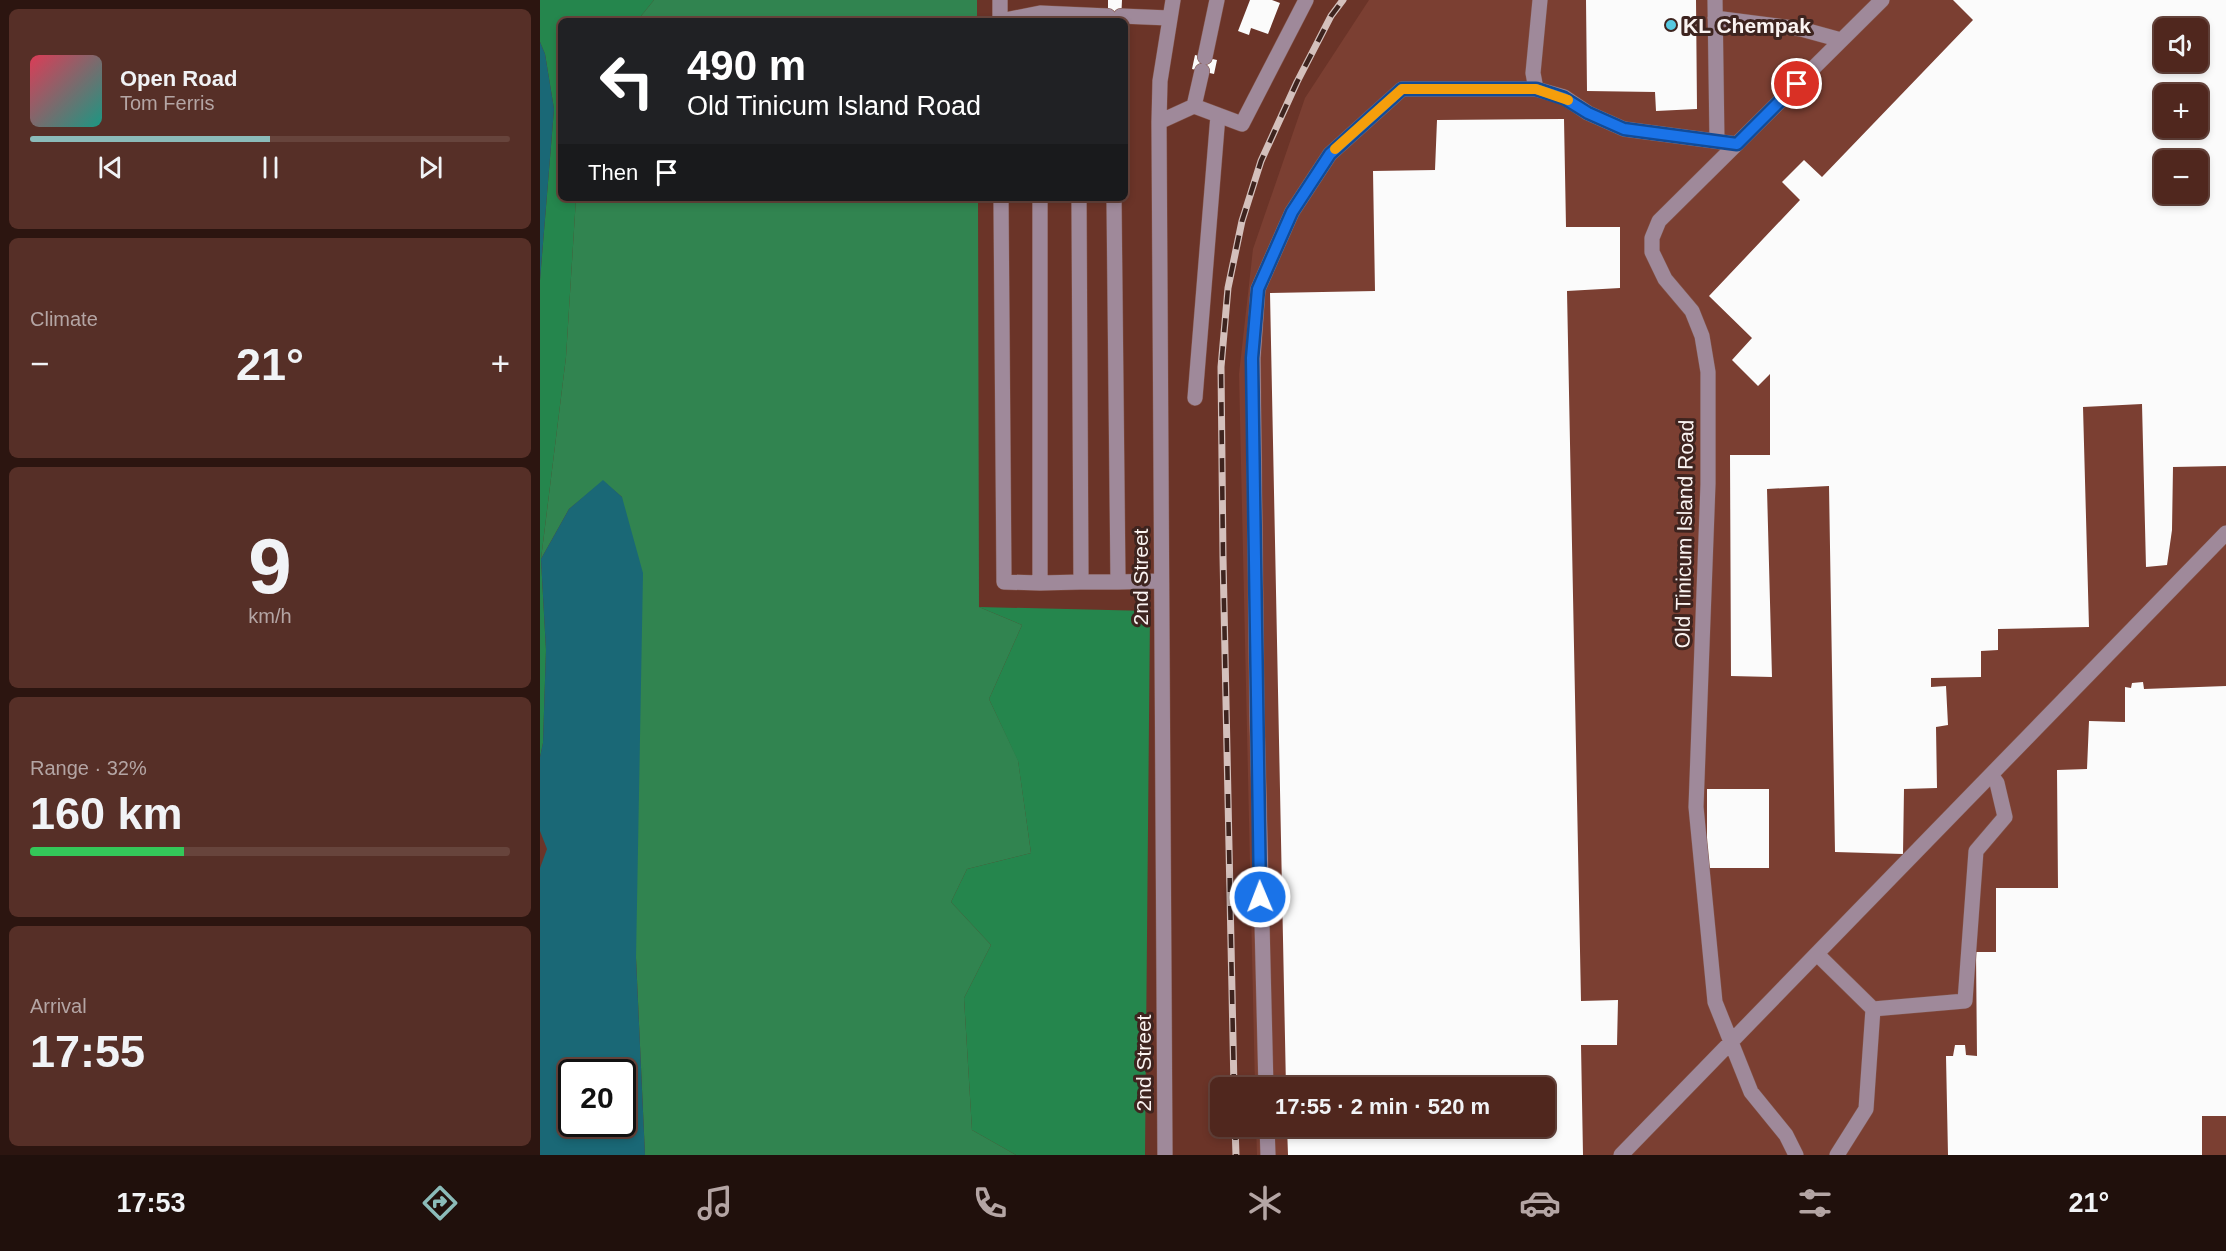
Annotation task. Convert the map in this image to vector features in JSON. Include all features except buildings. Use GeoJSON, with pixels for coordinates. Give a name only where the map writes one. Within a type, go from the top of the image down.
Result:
{"type":"FeatureCollection","features":[{"type":"Feature","properties":{"kind":"street"},"geometry":{"type":"LineString","coordinates":[[999,0],[1000,18]]}},
{"type":"Feature","properties":{"kind":"street","name":"2nd Street"},"geometry":{"type":"LineString","coordinates":[[1164,1155],[1159,122],[1160,81],[1173,0]]}},
{"type":"Feature","properties":{"kind":"street"},"geometry":{"type":"LineString","coordinates":[[1159,122],[1194,106],[1242,124],[1306,0]]}},
{"type":"Feature","properties":{"kind":"street"},"geometry":{"type":"LineString","coordinates":[[1536,89],[1533,73],[1540,0]]}},
{"type":"Feature","properties":{"kind":"street"},"geometry":{"type":"LineString","coordinates":[[1714,0],[1717,141]]}},
{"type":"Feature","properties":{"kind":"street","name":"Old Tinicum Island Road"},"geometry":{"type":"LineString","coordinates":[[1796,1155],[1786,1135],[1751,1092],[1715,1002],[1696,807],[1708,484],[1708,372],[1702,336],[1692,311],[1665,279],[1652,252],[1652,238],[1659,221],[1882,0]]}},
{"type":"Feature","properties":{"kind":"street"},"geometry":{"type":"LineString","coordinates":[[1194,106],[1218,3]]}},
{"type":"Feature","properties":{"kind":"street"},"geometry":{"type":"LineString","coordinates":[[1040,17],[1169,18]]}},
{"type":"Feature","properties":{"kind":"street"},"geometry":{"type":"LineString","coordinates":[[1715,18],[1801,29],[1841,40]]}},
{"type":"Feature","properties":{"kind":"street"},"geometry":{"type":"LineString","coordinates":[[1266,1077],[1257,716],[1252,358],[1258,289],[1292,212],[1330,154],[1402,89],[1536,89],[1564,98],[1588,113],[1624,129],[1737,144]]}},
{"type":"Feature","properties":{"kind":"street"},"geometry":{"type":"LineString","coordinates":[[1195,398],[1218,115]]}},
{"type":"Feature","properties":{"kind":"street"},"geometry":{"type":"LineString","coordinates":[[1001,201],[1004,582],[1161,581]]}},
{"type":"Feature","properties":{"kind":"street"},"geometry":{"type":"LineString","coordinates":[[1040,201],[1040,583]]}},
{"type":"Feature","properties":{"kind":"street"},"geometry":{"type":"LineString","coordinates":[[1079,201],[1081,582]]}},
{"type":"Feature","properties":{"kind":"street"},"geometry":{"type":"LineString","coordinates":[[1114,201],[1118,582]]}},
{"type":"Feature","properties":{"kind":"street"},"geometry":{"type":"LineString","coordinates":[[1621,1155],[2226,533]]}},
{"type":"Feature","properties":{"kind":"street"},"geometry":{"type":"LineString","coordinates":[[1872,1009],[1965,1002],[1976,851],[2006,817],[1997,783],[1991,775]]}},
{"type":"Feature","properties":{"kind":"street"},"geometry":{"type":"LineString","coordinates":[[1817,954],[1872,1009],[1866,1109],[1837,1155]]}},
{"type":"Feature","properties":{"kind":"street"},"geometry":{"type":"LineString","coordinates":[[1268,1137],[1269,1155]]}},
{"type":"Feature","properties":{"kind":"shaded area"},"geometry":{"type":"Polygon","coordinates":[[[1369,0],[2226,0],[2226,1155],[1257,1155],[1256,1137],[1555,1137],[1555,1077],[1255,1077],[1239,374],[1253,249],[1305,98],[1369,0]]]}},
{"type":"Feature","properties":{"kind":"green space"},"geometry":{"type":"Polygon","coordinates":[[[540,0],[654,0],[639,18],[558,18],[558,201],[576,201],[566,357],[541,559],[546,650],[543,743],[540,757],[540,280],[554,109],[545,54],[540,42],[540,0]]]}},
{"type":"Feature","properties":{"kind":"green space"},"geometry":{"type":"Polygon","coordinates":[[[654,0],[977,0],[977,18],[639,18],[654,0]]]}},
{"type":"Feature","properties":{"kind":"green space"},"geometry":{"type":"Polygon","coordinates":[[[576,201],[978,201],[979,607],[1022,625],[989,699],[1018,760],[1031,853],[967,869],[951,902],[991,945],[964,998],[972,1130],[1016,1155],[645,1155],[636,958],[622,497],[603,481],[569,509],[541,559],[566,357],[576,201]]]}},
{"type":"Feature","properties":{"kind":"green space"},"geometry":{"type":"Polygon","coordinates":[[[979,607],[1150,611],[1145,1155],[1016,1155],[972,1130],[964,998],[991,945],[951,902],[967,869],[1031,853],[1018,761],[989,699],[1022,625],[979,607]]]}},
{"type":"Feature","properties":{"kind":"water"},"geometry":{"type":"Polygon","coordinates":[[[540,42],[545,54],[554,109],[540,280],[540,42]]]}},
{"type":"Feature","properties":{"kind":"water"},"geometry":{"type":"Polygon","coordinates":[[[603,480],[622,497],[643,573],[636,958],[645,1155],[540,1155],[540,868],[547,849],[540,831],[540,757],[543,743],[546,650],[541,559],[569,509],[603,480]]]}},
{"type":"Feature","properties":{"kind":"railway"},"geometry":{"type":"LineString","coordinates":[[1234,1077],[1221,367],[1228,288],[1242,221],[1261,161],[1297,82],[1331,16],[1343,0]]}},
{"type":"Feature","properties":{"kind":"railway"},"geometry":{"type":"LineString","coordinates":[[1235,1137],[1236,1155]]}},
{"type":"Feature","properties":{"kind":"slow traffic"},"geometry":{"type":"LineString","coordinates":[[1335,149],[1402,89],[1536,89],[1568,100]]}},
{"type":"Feature","properties":{"kind":"place","name":"KL Chempak"},"geometry":{"type":"Point","coordinates":[1671,25]}},
{"type":"Feature","properties":{"kind":"route"},"geometry":{"type":"LineString","coordinates":[[1260,897],[1252,358],[1258,289],[1292,212],[1330,154],[1402,89],[1536,89],[1564,98],[1588,113],[1624,129],[1737,144],[1797,84]]}}]}
